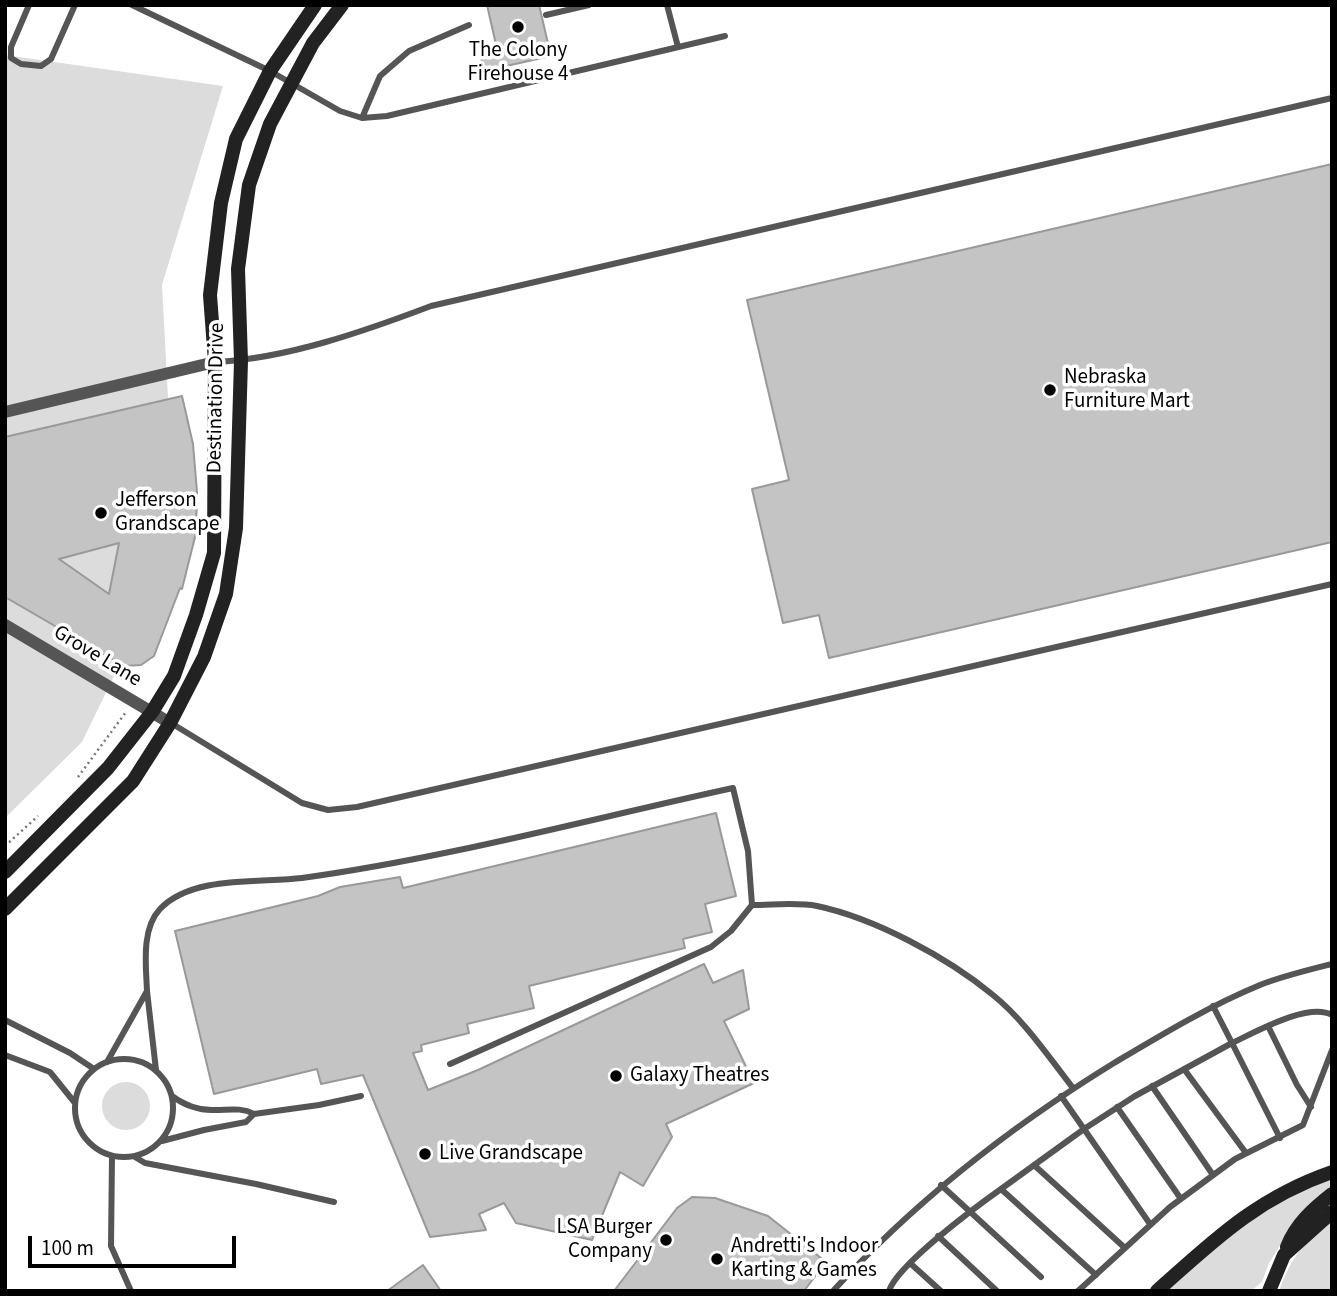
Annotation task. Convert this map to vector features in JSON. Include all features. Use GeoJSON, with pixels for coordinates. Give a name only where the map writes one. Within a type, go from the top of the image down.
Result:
{"type":"FeatureCollection","features":[{"type":"Feature","properties":{"kind":"street","name":"Destination Drive"},"geometry":{"type":"LineString","coordinates":[[5,872],[108,768],[152,712],[174,676],[214,553],[215,362],[209,295],[221,204],[236,139],[270,71],[314,5]]}},
{"type":"Feature","properties":{"kind":"street","name":"Destination Drive"},"geometry":{"type":"LineString","coordinates":[[5,909],[134,781],[170,723],[204,657],[226,594],[236,528],[241,361],[238,269],[249,186],[270,124],[291,83],[313,43],[342,5]]}},
{"type":"Feature","properties":{"kind":"street"},"geometry":{"type":"LineString","coordinates":[[5,412],[215,362]]}},
{"type":"Feature","properties":{"kind":"street","name":"Grove Lane"},"geometry":{"type":"LineString","coordinates":[[5,625],[170,723]]}},
{"type":"Feature","properties":{"kind":"street"},"geometry":{"type":"LineString","coordinates":[[1157,1291],[1229,1227],[1264,1203],[1326,1174]]}},
{"type":"Feature","properties":{"kind":"street"},"geometry":{"type":"LineString","coordinates":[[1269,1291],[1295,1231],[1312,1210],[1332,1194]]}},
{"type":"Feature","properties":{"kind":"street"},"geometry":{"type":"LineString","coordinates":[[1284,1255],[1332,1212]]}},
{"type":"Feature","properties":{"kind":"lane"},"geometry":{"type":"LineString","coordinates":[[29,5],[11,47],[11,58],[21,64],[41,66],[51,59],[75,5]]}},
{"type":"Feature","properties":{"kind":"lane"},"geometry":{"type":"LineString","coordinates":[[132,5],[270,71],[340,111],[362,118],[387,116],[724,36]]}},
{"type":"Feature","properties":{"kind":"lane"},"geometry":{"type":"LineString","coordinates":[[546,15],[589,5]]}},
{"type":"Feature","properties":{"kind":"lane"},"geometry":{"type":"LineString","coordinates":[[667,5],[678,47]]}},
{"type":"Feature","properties":{"kind":"lane"},"geometry":{"type":"LineString","coordinates":[[362,118],[380,76],[409,51],[469,25]]}},
{"type":"Feature","properties":{"kind":"lane"},"geometry":{"type":"LineString","coordinates":[[215,362],[241,361],[367,331],[431,306],[1332,98]]}},
{"type":"Feature","properties":{"kind":"lane"},"geometry":{"type":"LineString","coordinates":[[170,723],[302,803],[328,810],[357,807],[1332,584]]}},
{"type":"Feature","properties":{"kind":"lane"},"geometry":{"type":"LineString","coordinates":[[156,1070],[147,991],[146,947],[151,925],[160,909],[177,897],[204,886],[300,878],[390,864],[733,788],[748,851],[752,905],[731,931],[711,947],[450,1064]]}},
{"type":"Feature","properties":{"kind":"lane"},"geometry":{"type":"LineString","coordinates":[[752,905],[814,905],[863,920],[922,947],[993,995],[1027,1030],[1073,1088]]}},
{"type":"Feature","properties":{"kind":"lane"},"geometry":{"type":"LineString","coordinates":[[833,1291],[872,1248],[942,1185],[1073,1088],[1213,1006],[1261,985],[1332,964]]}},
{"type":"Feature","properties":{"kind":"lane"},"geometry":{"type":"LineString","coordinates":[[107,1062],[147,991]]}},
{"type":"Feature","properties":{"kind":"lane"},"geometry":{"type":"LineString","coordinates":[[1213,1006],[1280,1138]]}},
{"type":"Feature","properties":{"kind":"lane"},"geometry":{"type":"LineString","coordinates":[[889,1291],[894,1281],[938,1237],[969,1211],[1117,1107],[1268,1026],[1321,1010],[1332,1015]]}},
{"type":"Feature","properties":{"kind":"lane"},"geometry":{"type":"LineString","coordinates":[[5,1020],[70,1053],[94,1069]]}},
{"type":"Feature","properties":{"kind":"lane"},"geometry":{"type":"LineString","coordinates":[[1268,1026],[1311,1107]]}},
{"type":"Feature","properties":{"kind":"lane"},"geometry":{"type":"LineString","coordinates":[[1078,1291],[1150,1224],[1213,1175],[1246,1153],[1303,1125],[1332,1049]]}},
{"type":"Feature","properties":{"kind":"lane"},"geometry":{"type":"LineString","coordinates":[[5,1055],[50,1072],[75,1103]]}},
{"type":"Feature","properties":{"kind":"lane"},"geometry":{"type":"LineString","coordinates":[[162,1141],[172,1120],[172,1096],[166,1082],[156,1070],[133,1060],[107,1062],[94,1069],[85,1079],[75,1103],[75,1117],[88,1142],[99,1151],[112,1156],[135,1157],[162,1141],[246,1122],[254,1114],[361,1096]]}},
{"type":"Feature","properties":{"kind":"lane"},"geometry":{"type":"LineString","coordinates":[[1184,1069],[1246,1153]]}},
{"type":"Feature","properties":{"kind":"lane"},"geometry":{"type":"LineString","coordinates":[[1153,1086],[1213,1175]]}},
{"type":"Feature","properties":{"kind":"lane"},"geometry":{"type":"LineString","coordinates":[[172,1096],[183,1105],[211,1111],[245,1109],[254,1114]]}},
{"type":"Feature","properties":{"kind":"lane"},"geometry":{"type":"LineString","coordinates":[[1061,1096],[1150,1224]]}},
{"type":"Feature","properties":{"kind":"lane"},"geometry":{"type":"LineString","coordinates":[[1117,1107],[1181,1199]]}},
{"type":"Feature","properties":{"kind":"lane"},"geometry":{"type":"LineString","coordinates":[[112,1156],[111,1246],[131,1291]]}},
{"type":"Feature","properties":{"kind":"lane"},"geometry":{"type":"LineString","coordinates":[[135,1157],[145,1163],[334,1202]]}},
{"type":"Feature","properties":{"kind":"lane"},"geometry":{"type":"LineString","coordinates":[[1034,1165],[1125,1248]]}},
{"type":"Feature","properties":{"kind":"lane"},"geometry":{"type":"LineString","coordinates":[[1326,1174],[1332,1166]]}},
{"type":"Feature","properties":{"kind":"lane"},"geometry":{"type":"LineString","coordinates":[[942,1185],[1041,1277]]}},
{"type":"Feature","properties":{"kind":"lane"},"geometry":{"type":"LineString","coordinates":[[1001,1189],[1096,1275]]}},
{"type":"Feature","properties":{"kind":"lane"},"geometry":{"type":"LineString","coordinates":[[938,1237],[997,1291]]}},
{"type":"Feature","properties":{"kind":"lane"},"geometry":{"type":"LineString","coordinates":[[911,1264],[941,1291]]}},
{"type":"Feature","properties":{"kind":"path"},"geometry":{"type":"LineString","coordinates":[[78,777],[134,702]]}},
{"type":"Feature","properties":{"kind":"path"},"geometry":{"type":"LineString","coordinates":[[5,846],[40,815]]}},
{"type":"Feature","properties":{"kind":"shaded area"},"geometry":{"type":"Polygon","coordinates":[[[5,55],[223,86],[162,285],[176,548],[82,742],[5,818],[5,55]]]}},
{"type":"Feature","properties":{"kind":"shaded area"},"geometry":{"type":"Polygon","coordinates":[[[126,1082],[143,1089],[150,1106],[143,1123],[126,1130],[109,1123],[102,1106],[109,1089],[126,1082]]]}},
{"type":"Feature","properties":{"kind":"shaded area"},"geometry":{"type":"Polygon","coordinates":[[[1332,1179],[1332,1186],[1290,1230],[1269,1263],[1262,1282],[1251,1291],[1164,1291],[1237,1227],[1286,1197],[1332,1179]]]}},
{"type":"Feature","properties":{"kind":"shaded area"},"geometry":{"type":"Polygon","coordinates":[[[1332,1218],[1332,1291],[1279,1291],[1300,1250],[1332,1218]]]}},
{"type":"Feature","properties":{"kind":"building","name":"The Colony Firehouse 4"},"geometry":{"type":"Polygon","coordinates":[[[487,5],[539,5],[551,56],[484,71],[480,53],[497,49],[487,5]]]}},
{"type":"Feature","properties":{"kind":"building","name":"Nebraska Furniture Mart"},"geometry":{"type":"Polygon","coordinates":[[[1332,164],[1332,542],[829,658],[819,615],[783,623],[752,489],[789,480],[747,300],[1332,164]]]}},
{"type":"Feature","properties":{"kind":"building","name":"Jefferson Grandscape"},"geometry":{"type":"Polygon","coordinates":[[[182,396],[193,444],[197,492],[196,533],[182,589],[180,588],[154,656],[141,665],[124,666],[5,597],[5,437],[182,396]],[[119,543],[59,559],[109,594],[119,543]]]}},
{"type":"Feature","properties":{"kind":"building"},"geometry":{"type":"Polygon","coordinates":[[[716,813],[736,896],[705,904],[712,932],[683,939],[685,948],[529,986],[534,1008],[467,1024],[469,1033],[421,1045],[422,1051],[413,1053],[428,1090],[478,1070],[704,964],[713,983],[743,970],[749,1009],[724,1021],[754,1083],[666,1124],[672,1137],[643,1186],[620,1172],[592,1240],[516,1223],[504,1203],[479,1214],[486,1230],[430,1237],[363,1075],[321,1084],[317,1069],[214,1094],[175,931],[318,896],[340,887],[400,877],[403,888],[716,813]]]}},
{"type":"Feature","properties":{"kind":"building"},"geometry":{"type":"Polygon","coordinates":[[[692,1197],[715,1198],[768,1216],[826,1262],[804,1291],[614,1291],[677,1208],[692,1197]]]}},
{"type":"Feature","properties":{"kind":"building"},"geometry":{"type":"Polygon","coordinates":[[[423,1265],[441,1291],[387,1291],[423,1265]]]}},
{"type":"Feature","properties":{"kind":"place","name":"The Colony Firehouse 4"},"geometry":{"type":"Point","coordinates":[518,27]}},
{"type":"Feature","properties":{"kind":"place","name":"Nebraska Furniture Mart"},"geometry":{"type":"Point","coordinates":[1050,390]}},
{"type":"Feature","properties":{"kind":"place","name":"Jefferson Grandscape"},"geometry":{"type":"Point","coordinates":[101,513]}},
{"type":"Feature","properties":{"kind":"place","name":"Galaxy Theatres"},"geometry":{"type":"Point","coordinates":[616,1076]}},
{"type":"Feature","properties":{"kind":"place","name":"Live Grandscape"},"geometry":{"type":"Point","coordinates":[425,1154]}},
{"type":"Feature","properties":{"kind":"place","name":"LSA Burger Company"},"geometry":{"type":"Point","coordinates":[666,1240]}},
{"type":"Feature","properties":{"kind":"place","name":"Andretti's Indoor Karting & Games"},"geometry":{"type":"Point","coordinates":[717,1259]}}]}
